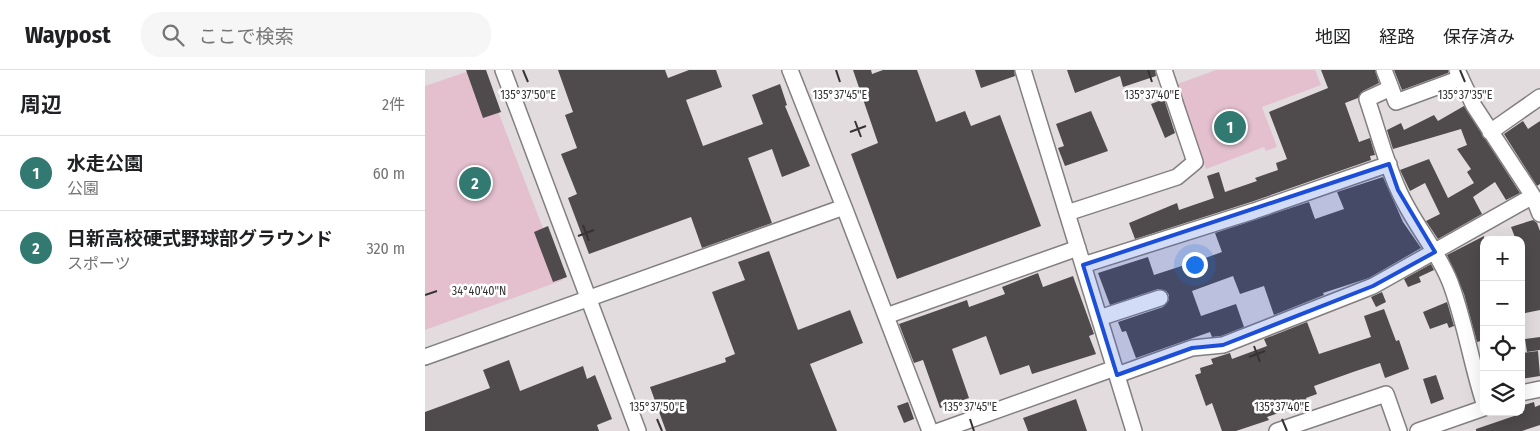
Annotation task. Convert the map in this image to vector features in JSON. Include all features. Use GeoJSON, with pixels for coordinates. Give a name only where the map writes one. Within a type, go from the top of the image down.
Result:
{"type":"FeatureCollection","features":[{"type":"Feature","properties":{"kind":"street"},"geometry":{"type":"LineString","coordinates":[[503,70],[638,431]]}},
{"type":"Feature","properties":{"kind":"street"},"geometry":{"type":"LineString","coordinates":[[790,70],[845,207],[930,431]]}},
{"type":"Feature","properties":{"kind":"street"},"geometry":{"type":"LineString","coordinates":[[1023,70],[1134,431]]}},
{"type":"Feature","properties":{"kind":"street"},"geometry":{"type":"LineString","coordinates":[[1067,213],[1177,177],[1195,162],[1164,70]]}},
{"type":"Feature","properties":{"kind":"street"},"geometry":{"type":"LineString","coordinates":[[1385,70],[1396,102],[1459,74],[1473,106],[1533,196],[1540,214]]}},
{"type":"Feature","properties":{"kind":"street"},"geometry":{"type":"LineString","coordinates":[[1391,88],[1367,99],[1398,190],[1435,252],[1449,281],[1461,316],[1480,390]]}},
{"type":"Feature","properties":{"kind":"street"},"geometry":{"type":"LineString","coordinates":[[1490,132],[1540,97]]}},
{"type":"Feature","properties":{"kind":"street"},"geometry":{"type":"LineString","coordinates":[[1083,265],[1254,211],[1389,164]]}},
{"type":"Feature","properties":{"kind":"street"},"geometry":{"type":"LineString","coordinates":[[939,431],[1116,371],[1192,348],[1223,345],[1373,286],[1533,196]]}},
{"type":"Feature","properties":{"kind":"street"},"geometry":{"type":"LineString","coordinates":[[425,357],[845,207]]}},
{"type":"Feature","properties":{"kind":"street"},"geometry":{"type":"LineString","coordinates":[[886,316],[1078,248]]}},
{"type":"Feature","properties":{"kind":"street"},"geometry":{"type":"LineString","coordinates":[[1099,318],[1161,298]]}},
{"type":"Feature","properties":{"kind":"street"},"geometry":{"type":"LineString","coordinates":[[1525,391],[1540,389]]}},
{"type":"Feature","properties":{"kind":"street"},"geometry":{"type":"LineString","coordinates":[[1277,431],[1386,394],[1399,431]]}},
{"type":"Feature","properties":{"kind":"street"},"geometry":{"type":"LineString","coordinates":[[1418,431],[1480,409]]}},
{"type":"Feature","properties":{"kind":"highlighted area"},"geometry":{"type":"Polygon","coordinates":[[[1389,164],[1398,190],[1435,252],[1373,286],[1223,345],[1192,348],[1117,375],[1083,265],[1389,164]]]}},
{"type":"Feature","properties":{"kind":"shaded area"},"geometry":{"type":"Polygon","coordinates":[[[472,70],[482,70],[563,280],[425,330],[425,86],[472,70]]]}},
{"type":"Feature","properties":{"kind":"shaded area"},"geometry":{"type":"Polygon","coordinates":[[[1216,70],[1315,70],[1321,85],[1262,107],[1277,147],[1266,151],[1264,147],[1206,169],[1175,85],[1216,70]]]}},
{"type":"Feature","properties":{"kind":"building"},"geometry":{"type":"Polygon","coordinates":[[[466,70],[486,70],[501,112],[483,118],[466,70]]]}},
{"type":"Feature","properties":{"kind":"building"},"geometry":{"type":"Polygon","coordinates":[[[558,70],[665,70],[668,78],[689,70],[716,70],[722,87],[686,100],[703,146],[763,124],[752,95],[780,84],[787,105],[785,106],[810,166],[782,177],[772,149],[748,158],[772,223],[702,248],[691,217],[589,254],[568,198],[577,194],[561,154],[577,148],[565,115],[573,112],[558,70]]]}},
{"type":"Feature","properties":{"kind":"building"},"geometry":{"type":"Polygon","coordinates":[[[853,70],[871,70],[872,74],[883,70],[917,70],[936,122],[965,111],[971,126],[1000,115],[1041,226],[897,279],[851,154],[878,143],[853,70]]]}},
{"type":"Feature","properties":{"kind":"building"},"geometry":{"type":"Polygon","coordinates":[[[975,70],[1014,70],[1015,76],[981,88],[975,70]]]}},
{"type":"Feature","properties":{"kind":"building"},"geometry":{"type":"Polygon","coordinates":[[[1067,70],[1155,70],[1156,76],[1123,87],[1120,76],[1075,93],[1067,70]]]}},
{"type":"Feature","properties":{"kind":"building"},"geometry":{"type":"Polygon","coordinates":[[[1321,70],[1375,70],[1379,83],[1363,91],[1358,98],[1345,103],[1359,142],[1370,138],[1375,155],[1370,156],[1371,160],[1251,202],[1135,239],[1129,223],[1177,203],[1179,210],[1214,198],[1207,176],[1219,172],[1225,192],[1257,181],[1255,178],[1278,170],[1276,163],[1287,159],[1269,112],[1328,88],[1321,70]]]}},
{"type":"Feature","properties":{"kind":"building"},"geometry":{"type":"Polygon","coordinates":[[[1394,70],[1448,70],[1448,73],[1402,90],[1394,70]]]}},
{"type":"Feature","properties":{"kind":"building"},"geometry":{"type":"Polygon","coordinates":[[[1164,99],[1175,133],[1165,138],[1151,104],[1164,99]]]}},
{"type":"Feature","properties":{"kind":"building"},"geometry":{"type":"Polygon","coordinates":[[[1464,106],[1520,193],[1506,200],[1495,182],[1473,197],[1482,214],[1438,239],[1426,221],[1440,214],[1425,183],[1410,191],[1400,170],[1429,159],[1448,198],[1474,183],[1467,172],[1471,169],[1457,149],[1467,145],[1461,129],[1393,149],[1387,130],[1401,123],[1404,130],[1434,115],[1438,121],[1464,106]]]}},
{"type":"Feature","properties":{"kind":"building"},"geometry":{"type":"Polygon","coordinates":[[[1091,111],[1108,151],[1065,166],[1058,148],[1064,146],[1056,124],[1091,111]]]}},
{"type":"Feature","properties":{"kind":"building"},"geometry":{"type":"Polygon","coordinates":[[[1523,121],[1528,129],[1540,121],[1540,184],[1537,186],[1504,134],[1523,121]]]}},
{"type":"Feature","properties":{"kind":"building"},"geometry":{"type":"Polygon","coordinates":[[[1383,177],[1403,222],[1421,248],[1369,278],[1323,293],[1324,295],[1274,315],[1264,286],[1240,294],[1233,276],[1192,291],[1201,316],[1236,304],[1244,327],[1221,336],[1212,337],[1210,332],[1136,358],[1126,331],[1122,332],[1118,322],[1163,307],[1169,300],[1169,295],[1166,291],[1158,289],[1110,305],[1098,273],[1148,257],[1154,275],[1197,261],[1222,252],[1215,233],[1309,202],[1315,219],[1344,209],[1337,192],[1383,177]]]}},
{"type":"Feature","properties":{"kind":"building"},"geometry":{"type":"Polygon","coordinates":[[[1533,220],[1537,223],[1540,231],[1540,310],[1525,313],[1525,236],[1514,236],[1511,227],[1533,220]]]}},
{"type":"Feature","properties":{"kind":"building"},"geometry":{"type":"Polygon","coordinates":[[[548,226],[567,277],[553,282],[534,232],[548,226]]]}},
{"type":"Feature","properties":{"kind":"building"},"geometry":{"type":"Polygon","coordinates":[[[1480,238],[1480,341],[1477,342],[1464,294],[1447,255],[1480,238]]]}},
{"type":"Feature","properties":{"kind":"building"},"geometry":{"type":"Polygon","coordinates":[[[769,251],[798,330],[850,310],[863,343],[810,364],[837,431],[666,431],[650,387],[726,362],[725,358],[735,354],[712,292],[745,280],[738,262],[769,251]]]}},
{"type":"Feature","properties":{"kind":"building"},"geometry":{"type":"Polygon","coordinates":[[[1431,264],[1434,270],[1419,277],[1421,282],[1408,287],[1404,279],[1431,264]]]}},
{"type":"Feature","properties":{"kind":"building"},"geometry":{"type":"Polygon","coordinates":[[[1038,273],[1043,287],[1073,276],[1094,334],[1089,336],[1096,354],[1032,374],[1029,365],[1000,375],[986,336],[952,349],[969,398],[940,408],[923,360],[914,363],[899,324],[967,300],[969,307],[1005,294],[1002,287],[1038,273]]]}},
{"type":"Feature","properties":{"kind":"building"},"geometry":{"type":"Polygon","coordinates":[[[1382,292],[1386,302],[1376,307],[1371,297],[1382,292]]]}},
{"type":"Feature","properties":{"kind":"building"},"geometry":{"type":"Polygon","coordinates":[[[1447,302],[1454,326],[1449,328],[1447,323],[1430,329],[1423,312],[1447,302]]]}},
{"type":"Feature","properties":{"kind":"building"},"geometry":{"type":"Polygon","coordinates":[[[1384,309],[1396,341],[1399,340],[1409,369],[1385,378],[1380,363],[1314,386],[1317,394],[1306,398],[1309,406],[1291,413],[1290,409],[1267,417],[1269,420],[1236,431],[1222,431],[1212,403],[1206,406],[1195,375],[1201,373],[1200,368],[1213,364],[1211,359],[1230,353],[1232,359],[1267,346],[1264,339],[1307,322],[1319,354],[1371,337],[1364,316],[1384,309]]]}},
{"type":"Feature","properties":{"kind":"building"},"geometry":{"type":"Polygon","coordinates":[[[1540,337],[1540,350],[1527,352],[1525,339],[1540,337]]]}},
{"type":"Feature","properties":{"kind":"building"},"geometry":{"type":"Polygon","coordinates":[[[1538,351],[1540,376],[1525,378],[1525,353],[1538,351]]]}},
{"type":"Feature","properties":{"kind":"building"},"geometry":{"type":"Polygon","coordinates":[[[509,360],[520,391],[583,366],[587,379],[595,375],[612,419],[597,425],[599,431],[425,431],[425,412],[490,388],[483,370],[509,360]]]}},
{"type":"Feature","properties":{"kind":"building"},"geometry":{"type":"Polygon","coordinates":[[[1436,375],[1444,399],[1431,404],[1423,379],[1436,375]]]}},
{"type":"Feature","properties":{"kind":"building"},"geometry":{"type":"Polygon","coordinates":[[[1076,399],[1087,431],[1028,431],[1023,418],[1076,399]]]}},
{"type":"Feature","properties":{"kind":"building"},"geometry":{"type":"Polygon","coordinates":[[[908,402],[914,419],[904,423],[897,406],[908,402]]]}},
{"type":"Feature","properties":{"kind":"building"},"geometry":{"type":"Polygon","coordinates":[[[1534,402],[1535,407],[1540,405],[1540,425],[1522,431],[1476,431],[1476,429],[1514,416],[1525,416],[1525,405],[1534,402]]]}},
{"type":"Feature","properties":{"kind":"place","name":"水走公園"},"geometry":{"type":"Point","coordinates":[1230,127]}},
{"type":"Feature","properties":{"kind":"place","name":"日新高校硬式野球部グラウンド"},"geometry":{"type":"Point","coordinates":[475,183]}}]}
